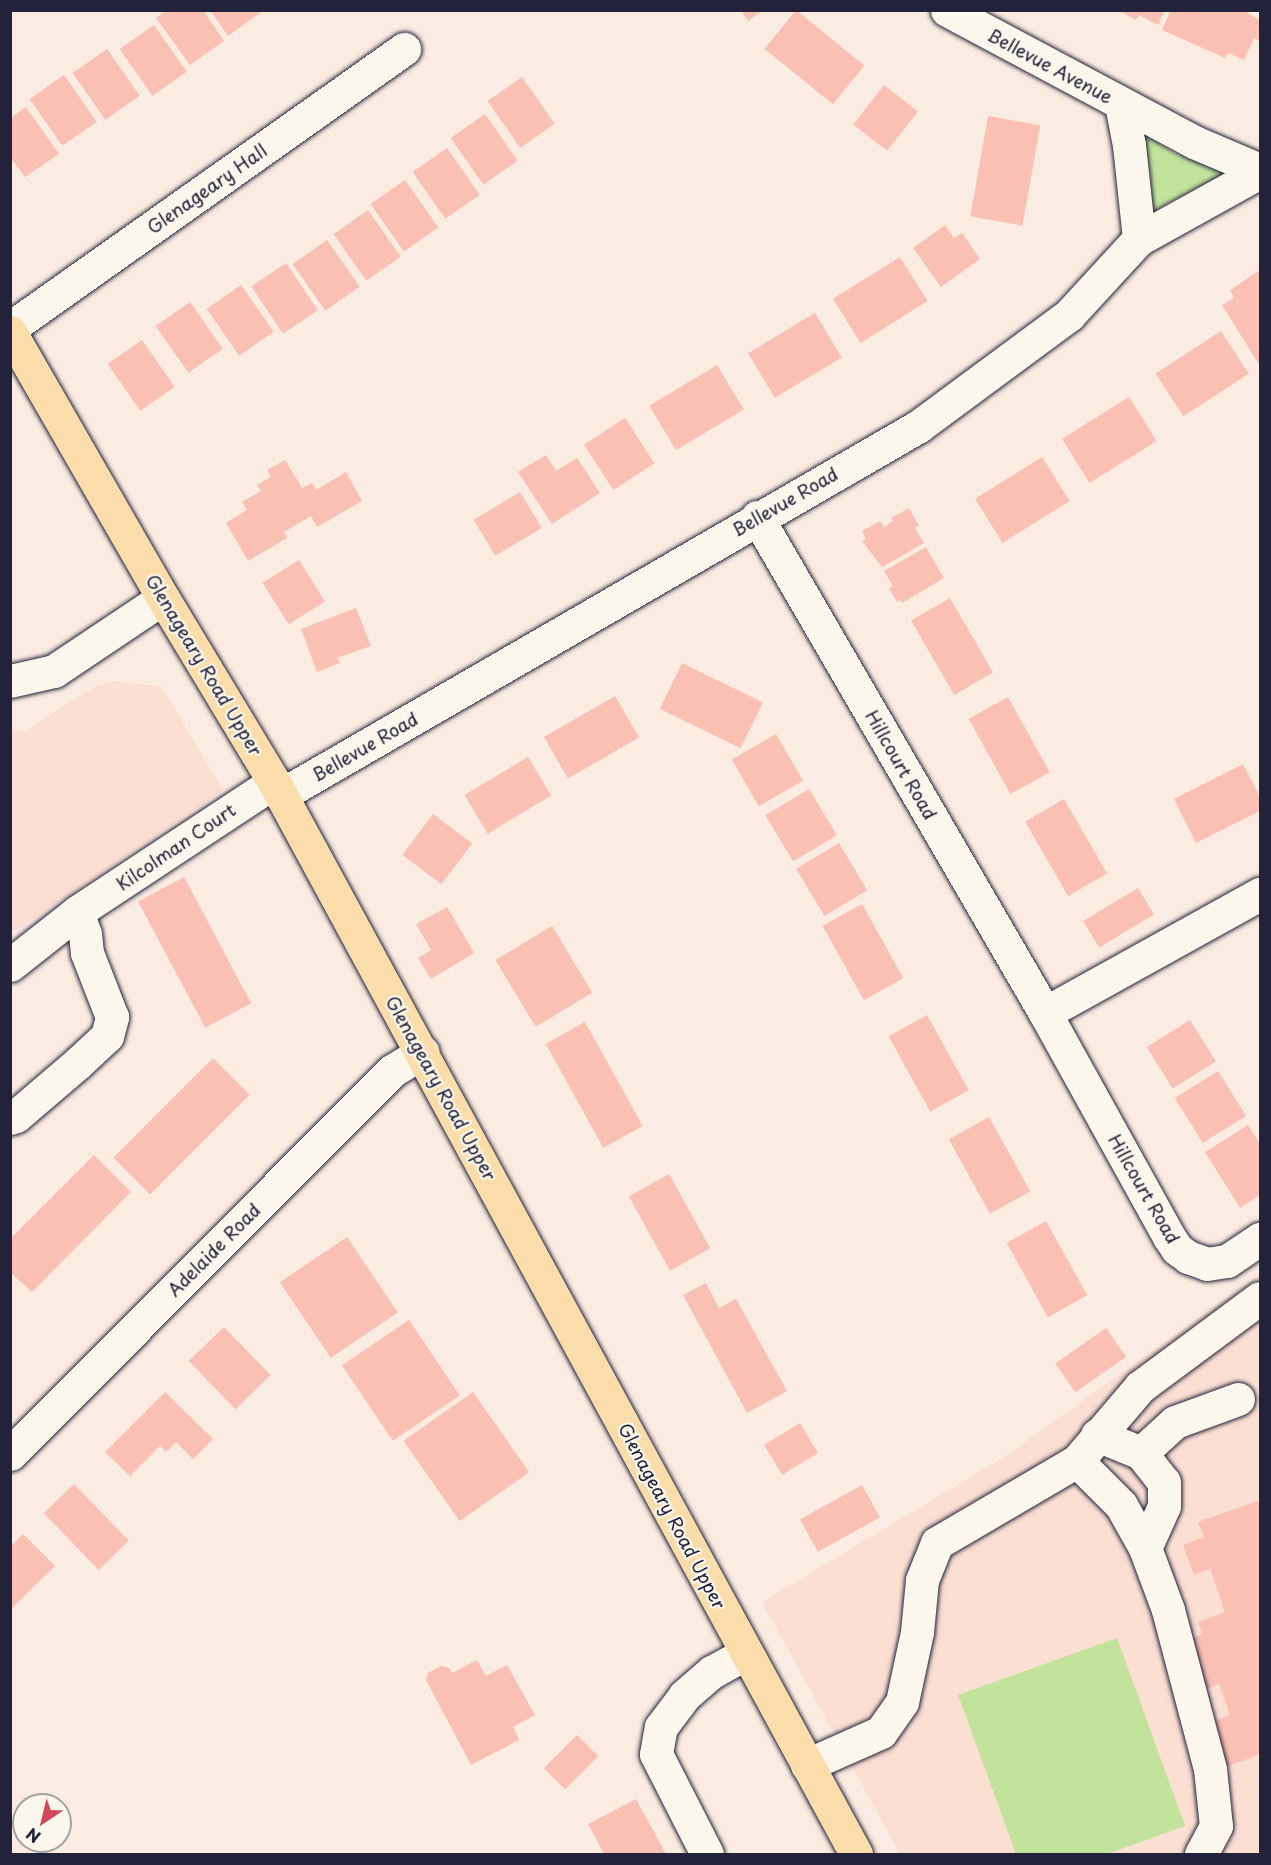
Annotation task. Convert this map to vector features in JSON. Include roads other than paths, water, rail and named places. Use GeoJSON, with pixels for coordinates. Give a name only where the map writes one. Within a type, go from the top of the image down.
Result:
{"type":"FeatureCollection","features":[{"type":"Feature","properties":{"kind":"main road","name":"Glenageary Road Upper"},"geometry":{"type":"LineString","coordinates":[[10,330],[163,598],[277,788],[855,1854]]}},
{"type":"Feature","properties":{"kind":"street","name":"Bellevue Avenue"},"geometry":{"type":"LineString","coordinates":[[947,10],[1194,142],[1260,171]]}},
{"type":"Feature","properties":{"kind":"street","name":"Glenageary Hall"},"geometry":{"type":"LineString","coordinates":[[10,330],[404,49]]}},
{"type":"Feature","properties":{"kind":"street","name":"Bellevue Avenue"},"geometry":{"type":"LineString","coordinates":[[1121,104],[1129,145],[1139,239]]}},
{"type":"Feature","properties":{"kind":"street","name":"Bellevue Road"},"geometry":{"type":"LineString","coordinates":[[277,788],[919,426],[1069,315],[1139,239],[1260,171]]}},
{"type":"Feature","properties":{"kind":"street","name":"Hillcourt Road"},"geometry":{"type":"LineString","coordinates":[[757,517],[1045,1014],[1168,1237],[1177,1249],[1198,1262],[1218,1264],[1227,1261],[1260,1239]]}},
{"type":"Feature","properties":{"kind":"street"},"geometry":{"type":"LineString","coordinates":[[10,681],[54,670],[163,598]]}},
{"type":"Feature","properties":{"kind":"street","name":"Kilcolman Court"},"geometry":{"type":"LineString","coordinates":[[10,965],[77,912],[277,788]]}},
{"type":"Feature","properties":{"kind":"street"},"geometry":{"type":"LineString","coordinates":[[1045,1014],[1260,894]]}},
{"type":"Feature","properties":{"kind":"street"},"geometry":{"type":"LineString","coordinates":[[10,1118],[16,1116],[78,1064],[107,1036],[112,1017],[87,953],[85,934],[77,912]]}},
{"type":"Feature","properties":{"kind":"street","name":"Adelaide Road"},"geometry":{"type":"LineString","coordinates":[[10,1455],[392,1071],[422,1052]]}},
{"type":"Feature","properties":{"kind":"street"},"geometry":{"type":"LineString","coordinates":[[807,1765],[881,1732],[902,1702],[917,1632],[922,1580],[937,1544],[1077,1461],[1140,1387],[1260,1298]]}},
{"type":"Feature","properties":{"kind":"street"},"geometry":{"type":"LineString","coordinates":[[1141,1453],[1175,1422],[1238,1399]]}},
{"type":"Feature","properties":{"kind":"street"},"geometry":{"type":"LineString","coordinates":[[1097,1435],[1141,1453],[1164,1482],[1164,1506],[1145,1548]]}},
{"type":"Feature","properties":{"kind":"street"},"geometry":{"type":"LineString","coordinates":[[1077,1461],[1121,1505],[1145,1548],[1168,1610],[1210,1769],[1216,1826],[1201,1854]]}},
{"type":"Feature","properties":{"kind":"street"},"geometry":{"type":"LineString","coordinates":[[706,1854],[656,1754],[661,1727],[684,1696],[712,1672],[746,1653]]}}]}
